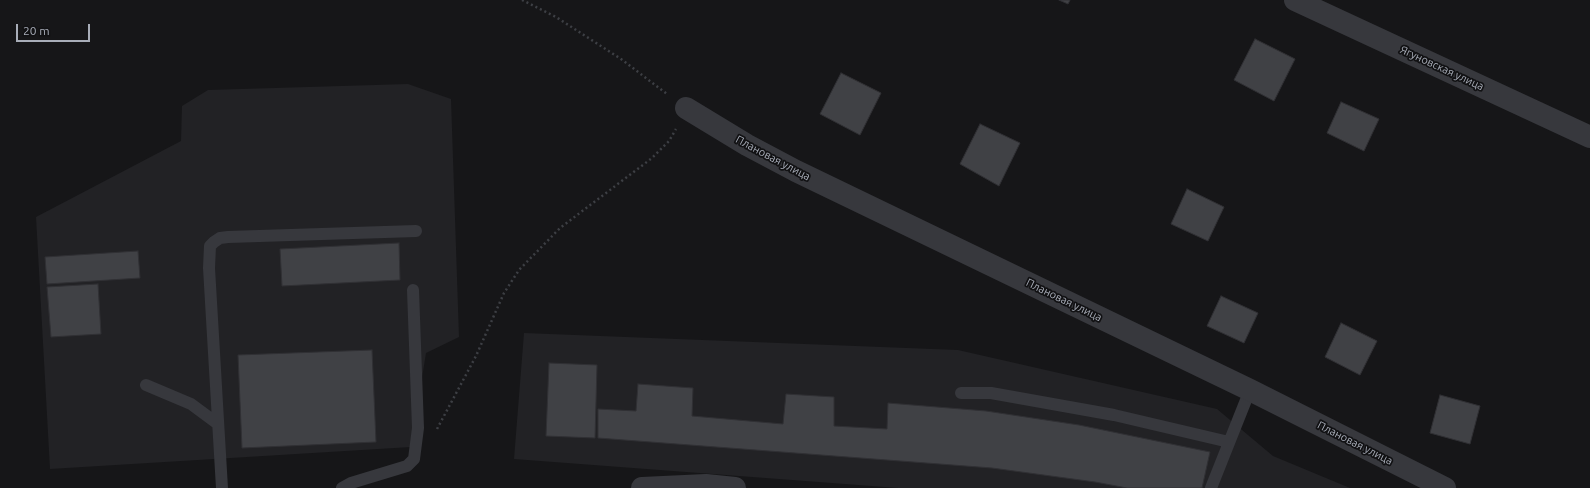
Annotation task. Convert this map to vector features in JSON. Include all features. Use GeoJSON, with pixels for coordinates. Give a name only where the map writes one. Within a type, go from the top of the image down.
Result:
{"type":"FeatureCollection","features":[{"type":"Feature","properties":{"kind":"street","name":"Ягуновская улица"},"geometry":{"type":"LineString","coordinates":[[1295,0],[1590,137]]}},
{"type":"Feature","properties":{"kind":"street","name":"Плановая улица"},"geometry":{"type":"LineString","coordinates":[[686,108],[747,146],[796,171],[1250,390],[1445,488]]}},
{"type":"Feature","properties":{"kind":"street"},"geometry":{"type":"LineString","coordinates":[[642,488],[706,486],[735,488]]}},
{"type":"Feature","properties":{"kind":"lane"},"geometry":{"type":"LineString","coordinates":[[222,488],[209,260],[210,246],[220,238],[228,236],[416,231]]}},
{"type":"Feature","properties":{"kind":"lane"},"geometry":{"type":"LineString","coordinates":[[342,488],[352,483],[408,466],[414,460],[418,428],[413,290]]}},
{"type":"Feature","properties":{"kind":"lane"},"geometry":{"type":"LineString","coordinates":[[146,385],[191,404],[218,424]]}},
{"type":"Feature","properties":{"kind":"lane"},"geometry":{"type":"LineString","coordinates":[[1211,488],[1250,390]]}},
{"type":"Feature","properties":{"kind":"lane"},"geometry":{"type":"LineString","coordinates":[[961,393],[991,393],[1114,415],[1229,442]]}},
{"type":"Feature","properties":{"kind":"path"},"geometry":{"type":"LineString","coordinates":[[414,460],[434,436],[476,356],[504,293],[518,270],[560,228],[652,158],[669,141],[686,108],[621,59],[556,17],[522,0]]}},
{"type":"Feature","properties":{"kind":"shaded area"},"geometry":{"type":"Polygon","coordinates":[[[408,84],[451,99],[459,337],[426,353],[411,447],[50,469],[36,217],[181,141],[182,106],[208,90],[408,84]]]}},
{"type":"Feature","properties":{"kind":"shaded area"},"geometry":{"type":"Polygon","coordinates":[[[524,333],[958,350],[1217,409],[1273,456],[1350,488],[898,488],[514,459],[524,333]]]}},
{"type":"Feature","properties":{"kind":"building"},"geometry":{"type":"Polygon","coordinates":[[[1059,0],[1070,0],[1068,4],[1059,0]]]}},
{"type":"Feature","properties":{"kind":"building"},"geometry":{"type":"Polygon","coordinates":[[[1255,39],[1295,59],[1274,101],[1234,80],[1255,39]]]}},
{"type":"Feature","properties":{"kind":"building"},"geometry":{"type":"Polygon","coordinates":[[[841,73],[881,93],[860,135],[820,114],[841,73]]]}},
{"type":"Feature","properties":{"kind":"building"},"geometry":{"type":"Polygon","coordinates":[[[1341,102],[1379,119],[1364,151],[1327,133],[1341,102]]]}},
{"type":"Feature","properties":{"kind":"building"},"geometry":{"type":"Polygon","coordinates":[[[980,124],[1020,143],[999,186],[960,164],[980,124]]]}},
{"type":"Feature","properties":{"kind":"building"},"geometry":{"type":"Polygon","coordinates":[[[1187,189],[1224,207],[1208,241],[1171,224],[1187,189]]]}},
{"type":"Feature","properties":{"kind":"building"},"geometry":{"type":"Polygon","coordinates":[[[399,243],[400,280],[282,286],[280,249],[399,243]]]}},
{"type":"Feature","properties":{"kind":"building"},"geometry":{"type":"Polygon","coordinates":[[[138,251],[140,278],[47,284],[45,257],[138,251]]]}},
{"type":"Feature","properties":{"kind":"building"},"geometry":{"type":"Polygon","coordinates":[[[98,284],[101,334],[51,337],[47,287],[98,284]]]}},
{"type":"Feature","properties":{"kind":"building"},"geometry":{"type":"Polygon","coordinates":[[[1221,296],[1258,313],[1244,343],[1207,326],[1221,296]]]}},
{"type":"Feature","properties":{"kind":"building"},"geometry":{"type":"Polygon","coordinates":[[[1341,323],[1377,341],[1360,375],[1325,357],[1341,323]]]}},
{"type":"Feature","properties":{"kind":"building"},"geometry":{"type":"Polygon","coordinates":[[[372,350],[376,442],[242,448],[238,355],[372,350]]]}},
{"type":"Feature","properties":{"kind":"building"},"geometry":{"type":"Polygon","coordinates":[[[549,363],[597,365],[595,438],[546,436],[549,363]]]}},
{"type":"Feature","properties":{"kind":"building"},"geometry":{"type":"Polygon","coordinates":[[[638,384],[693,388],[692,416],[783,424],[786,394],[834,397],[834,426],[887,429],[888,403],[986,411],[1079,425],[1210,452],[1202,488],[1127,488],[1095,482],[992,468],[598,438],[598,409],[636,411],[638,384]]]}},
{"type":"Feature","properties":{"kind":"building"},"geometry":{"type":"Polygon","coordinates":[[[1440,395],[1480,406],[1470,444],[1430,433],[1440,395]]]}}]}
